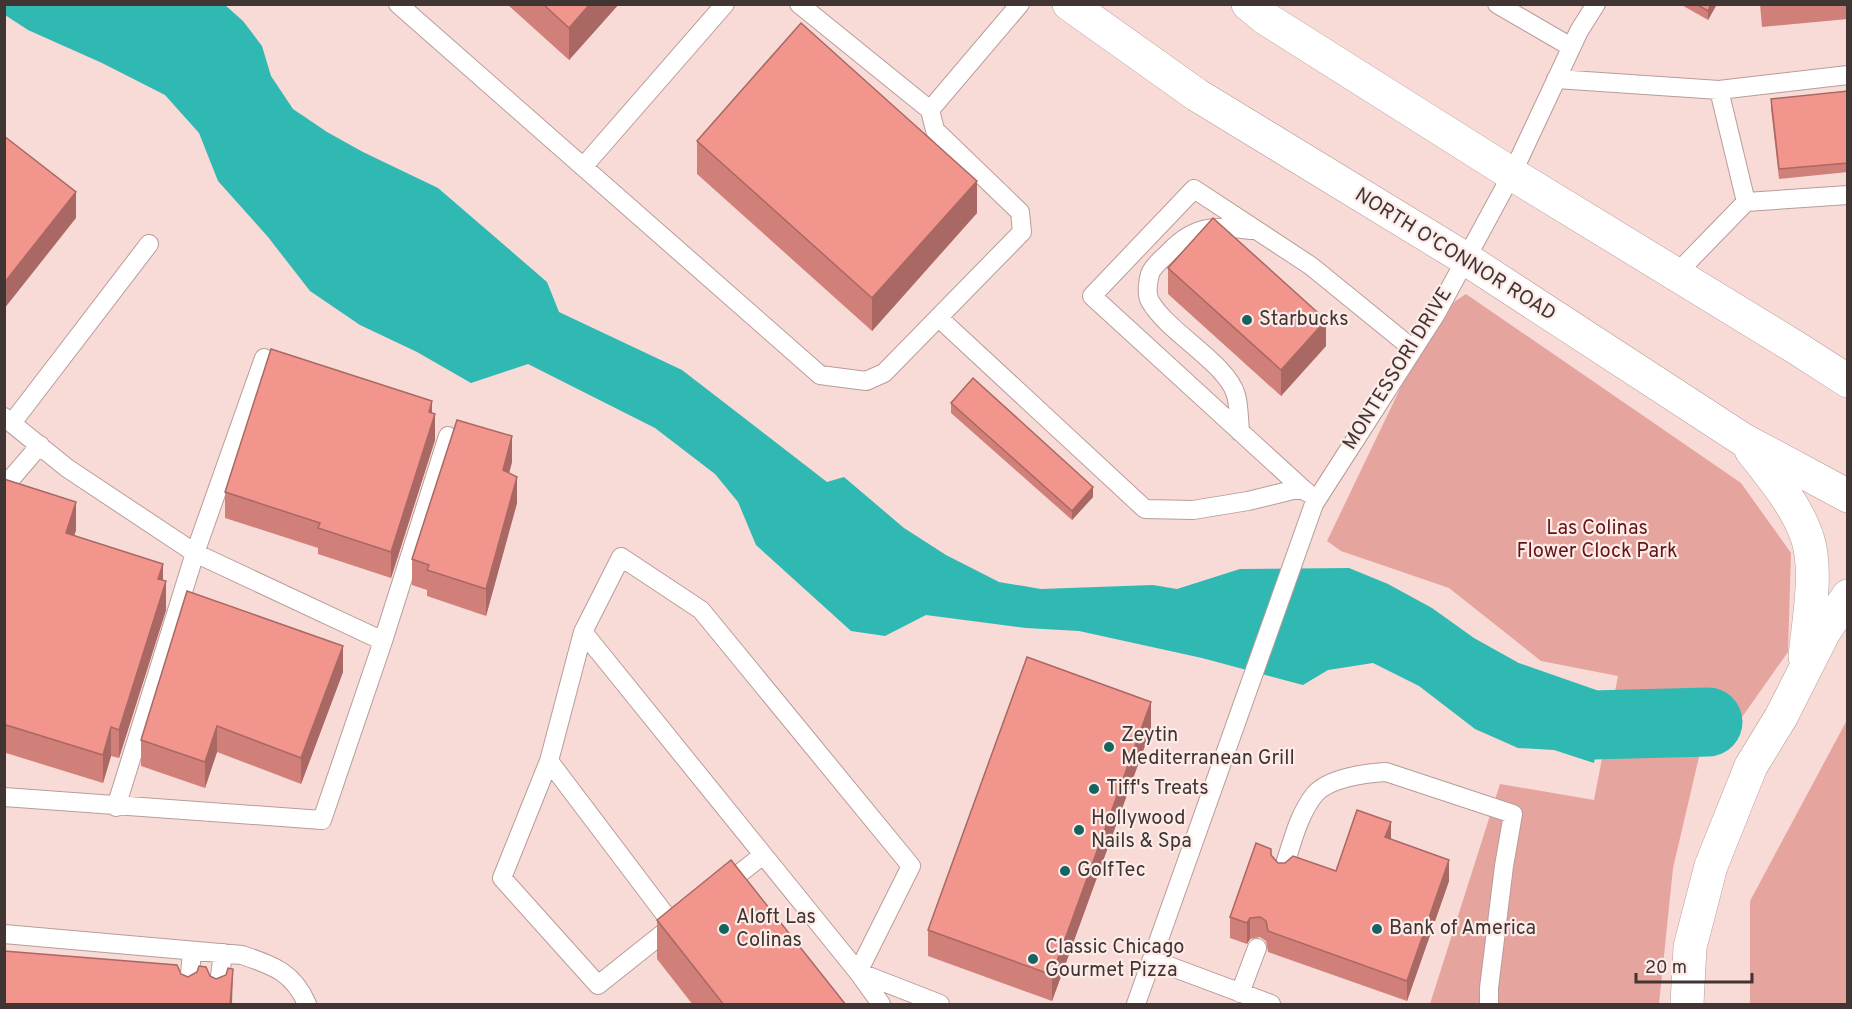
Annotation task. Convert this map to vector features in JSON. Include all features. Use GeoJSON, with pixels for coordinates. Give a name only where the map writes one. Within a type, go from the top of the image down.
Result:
{"type":"FeatureCollection","features":[{"type":"Feature","properties":{"kind":"main road","name":"NORTH O'CONNOR ROAD"},"geometry":{"type":"LineString","coordinates":[[1069,4],[1197,94],[1466,259],[1742,439],[1848,496]]}},
{"type":"Feature","properties":{"kind":"main road"},"geometry":{"type":"LineString","coordinates":[[1248,4],[1265,18],[1512,174],[1848,381]]}},
{"type":"Feature","properties":{"kind":"main road"},"geometry":{"type":"LineString","coordinates":[[1795,347],[1848,357]]}},
{"type":"Feature","properties":{"kind":"main road"},"geometry":{"type":"LineString","coordinates":[[1742,439],[1787,496],[1808,540],[1812,566],[1804,672]]}},
{"type":"Feature","properties":{"kind":"main road"},"geometry":{"type":"LineString","coordinates":[[1687,1005],[1690,947],[1711,866],[1750,766],[1781,717],[1824,632],[1848,596]]}},
{"type":"Feature","properties":{"kind":"lane"},"geometry":{"type":"LineString","coordinates":[[398,4],[820,375],[866,381],[884,373],[1022,232],[1020,212],[935,130],[930,110],[799,4]]}},
{"type":"Feature","properties":{"kind":"lane"},"geometry":{"type":"LineString","coordinates":[[583,167],[725,4]]}},
{"type":"Feature","properties":{"kind":"lane"},"geometry":{"type":"LineString","coordinates":[[930,110],[1020,4]]}},
{"type":"Feature","properties":{"kind":"lane"},"geometry":{"type":"LineString","coordinates":[[1497,4],[1571,47]]}},
{"type":"Feature","properties":{"kind":"lane","name":"MONTESSORI DRIVE"},"geometry":{"type":"LineString","coordinates":[[1136,1005],[1228,746],[1310,502],[1436,314],[1512,174],[1571,47],[1596,4]]}},
{"type":"Feature","properties":{"kind":"lane"},"geometry":{"type":"LineString","coordinates":[[1556,79],[1719,90],[1848,75]]}},
{"type":"Feature","properties":{"kind":"lane"},"geometry":{"type":"LineString","coordinates":[[1719,90],[1746,202]]}},
{"type":"Feature","properties":{"kind":"lane"},"geometry":{"type":"LineString","coordinates":[[1310,502],[1240,432],[1092,296],[1194,189],[1311,266],[1413,349]]}},
{"type":"Feature","properties":{"kind":"lane"},"geometry":{"type":"LineString","coordinates":[[1676,274],[1746,202],[1848,195]]}},
{"type":"Feature","properties":{"kind":"lane"},"geometry":{"type":"LineString","coordinates":[[1240,432],[1236,394],[1224,375],[1161,315],[1149,299],[1148,288],[1150,272],[1182,239],[1221,226],[1256,230]]}},
{"type":"Feature","properties":{"kind":"lane"},"geometry":{"type":"LineString","coordinates":[[149,244],[8,420],[67,468],[195,553],[383,641]]}},
{"type":"Feature","properties":{"kind":"lane"},"geometry":{"type":"LineString","coordinates":[[939,318],[1145,509],[1193,510],[1293,490],[1310,502]]}},
{"type":"Feature","properties":{"kind":"lane"},"geometry":{"type":"LineString","coordinates":[[116,807],[195,553],[264,358]]}},
{"type":"Feature","properties":{"kind":"lane"},"geometry":{"type":"LineString","coordinates":[[4,797],[116,807],[322,820],[383,641],[448,436]]}},
{"type":"Feature","properties":{"kind":"lane"},"geometry":{"type":"LineString","coordinates":[[4,488],[40,445]]}},
{"type":"Feature","properties":{"kind":"lane"},"geometry":{"type":"LineString","coordinates":[[691,911],[598,985],[502,878],[549,761],[583,632],[621,557],[701,610],[911,866],[858,972]]}},
{"type":"Feature","properties":{"kind":"lane"},"geometry":{"type":"LineString","coordinates":[[583,632],[858,972],[881,1005]]}},
{"type":"Feature","properties":{"kind":"lane"},"geometry":{"type":"LineString","coordinates":[[549,761],[674,925]]}},
{"type":"Feature","properties":{"kind":"lane"},"geometry":{"type":"LineString","coordinates":[[1282,873],[1300,820],[1316,793],[1349,777],[1386,772],[1513,814],[1491,966],[1490,1005]]}},
{"type":"Feature","properties":{"kind":"lane"},"geometry":{"type":"LineString","coordinates":[[709,897],[763,855]]}},
{"type":"Feature","properties":{"kind":"lane"},"geometry":{"type":"LineString","coordinates":[[4,934],[242,955],[276,967],[300,989],[307,1005]]}},
{"type":"Feature","properties":{"kind":"lane"},"geometry":{"type":"LineString","coordinates":[[1240,993],[1257,948]]}},
{"type":"Feature","properties":{"kind":"lane"},"geometry":{"type":"LineString","coordinates":[[188,998],[192,951]]}},
{"type":"Feature","properties":{"kind":"lane"},"geometry":{"type":"LineString","coordinates":[[217,1000],[223,953]]}},
{"type":"Feature","properties":{"kind":"lane"},"geometry":{"type":"LineString","coordinates":[[1153,960],[1271,1005]]}},
{"type":"Feature","properties":{"kind":"lane"},"geometry":{"type":"LineString","coordinates":[[858,972],[940,1005]]}},
{"type":"Feature","properties":{"kind":"green space","name":"Las Colinas Flower Clock Park"},"geometry":{"type":"Polygon","coordinates":[[[1466,294],[1741,483],[1791,553],[1788,652],[1723,744],[1699,757],[1673,868],[1659,1004],[1430,1004],[1500,784],[1594,800],[1618,676],[1541,661],[1449,588],[1341,551],[1327,541],[1436,314],[1466,294]]]}},
{"type":"Feature","properties":{"kind":"green space"},"geometry":{"type":"Polygon","coordinates":[[[1847,720],[1847,1004],[1750,1004],[1750,901],[1847,720]]]}},
{"type":"Feature","properties":{"kind":"water"},"geometry":{"type":"Polygon","coordinates":[[[4,5],[225,5],[243,21],[262,46],[271,76],[293,109],[327,132],[363,152],[438,188],[547,282],[559,312],[682,370],[827,482],[844,477],[904,528],[946,555],[999,582],[1041,589],[1153,585],[1177,589],[1240,569],[1349,568],[1388,584],[1432,608],[1474,638],[1517,662],[1548,690],[1604,701],[1594,763],[1554,750],[1518,748],[1475,729],[1419,686],[1373,663],[1328,670],[1303,685],[1202,658],[1079,631],[1026,628],[926,615],[885,636],[851,631],[756,545],[738,502],[715,474],[655,428],[528,364],[471,383],[417,352],[360,325],[310,291],[268,237],[218,181],[199,133],[165,95],[102,63],[28,30],[5,15],[4,5]]]}},
{"type":"Feature","properties":{"kind":"building"},"geometry":{"type":"Polygon","coordinates":[[[543,4],[590,4],[569,28],[543,4]]]}},
{"type":"Feature","properties":{"kind":"building"},"geometry":{"type":"Polygon","coordinates":[[[1696,4],[1711,4],[1708,11],[1696,4]]]}},
{"type":"Feature","properties":{"kind":"building"},"geometry":{"type":"Polygon","coordinates":[[[801,23],[977,181],[872,298],[697,141],[801,23]]]}},
{"type":"Feature","properties":{"kind":"building"},"geometry":{"type":"Polygon","coordinates":[[[1848,91],[1848,163],[1779,169],[1771,99],[1848,91]]]}},
{"type":"Feature","properties":{"kind":"building"},"geometry":{"type":"Polygon","coordinates":[[[4,136],[76,192],[4,283],[4,136]]]}},
{"type":"Feature","properties":{"kind":"building","name":"Starbucks"},"geometry":{"type":"Polygon","coordinates":[[[1213,218],[1326,320],[1281,370],[1168,268],[1213,218]]]}},
{"type":"Feature","properties":{"kind":"building"},"geometry":{"type":"Polygon","coordinates":[[[271,349],[432,401],[429,412],[435,414],[391,552],[318,528],[320,523],[225,492],[271,349]]]}},
{"type":"Feature","properties":{"kind":"building"},"geometry":{"type":"Polygon","coordinates":[[[973,378],[1093,487],[1072,511],[951,403],[973,378]]]}},
{"type":"Feature","properties":{"kind":"building"},"geometry":{"type":"Polygon","coordinates":[[[457,420],[512,436],[503,470],[517,477],[486,589],[427,570],[429,565],[412,559],[457,420]]]}},
{"type":"Feature","properties":{"kind":"building"},"geometry":{"type":"Polygon","coordinates":[[[4,479],[76,502],[66,533],[163,564],[158,579],[166,581],[119,730],[111,727],[103,755],[6,725],[4,729],[4,479]]]}},
{"type":"Feature","properties":{"kind":"building"},"geometry":{"type":"Polygon","coordinates":[[[187,591],[343,646],[301,758],[217,726],[205,762],[141,740],[187,591]]]}},
{"type":"Feature","properties":{"kind":"building"},"geometry":{"type":"Polygon","coordinates":[[[1027,657],[1151,702],[1052,975],[928,930],[1027,657]]]}},
{"type":"Feature","properties":{"kind":"building"},"geometry":{"type":"Polygon","coordinates":[[[1357,810],[1391,822],[1385,837],[1449,860],[1407,981],[1268,931],[1266,921],[1260,917],[1250,918],[1247,923],[1230,917],[1256,843],[1271,849],[1271,855],[1278,863],[1285,863],[1293,856],[1336,871],[1357,810]]]}},
{"type":"Feature","properties":{"kind":"building"},"geometry":{"type":"Polygon","coordinates":[[[731,860],[846,1005],[724,1005],[657,920],[731,860]]]}},
{"type":"Feature","properties":{"kind":"building"},"geometry":{"type":"Polygon","coordinates":[[[4,951],[177,965],[181,974],[188,977],[197,972],[199,966],[206,967],[210,976],[216,979],[226,975],[228,968],[233,969],[230,1005],[4,1005],[4,951]]]}},
{"type":"Feature","properties":{"kind":"waterway"},"geometry":{"type":"LineString","coordinates":[[1509,696],[1592,725],[1708,722]]}},
{"type":"Feature","properties":{"kind":"place","name":"Starbucks"},"geometry":{"type":"Point","coordinates":[1247,320]}},
{"type":"Feature","properties":{"kind":"place","name":"Zeytin Mediterranean Grill"},"geometry":{"type":"Point","coordinates":[1109,747]}},
{"type":"Feature","properties":{"kind":"place","name":"Tiff's Treats"},"geometry":{"type":"Point","coordinates":[1094,789]}},
{"type":"Feature","properties":{"kind":"place","name":"Hollywood Nails & Spa"},"geometry":{"type":"Point","coordinates":[1079,830]}},
{"type":"Feature","properties":{"kind":"place","name":"GolfTec"},"geometry":{"type":"Point","coordinates":[1065,871]}},
{"type":"Feature","properties":{"kind":"place","name":"Aloft Las Colinas"},"geometry":{"type":"Point","coordinates":[724,929]}},
{"type":"Feature","properties":{"kind":"place","name":"Bank of America"},"geometry":{"type":"Point","coordinates":[1377,929]}},
{"type":"Feature","properties":{"kind":"place","name":"Classic Chicago Gourmet Pizza"},"geometry":{"type":"Point","coordinates":[1033,959]}}]}
